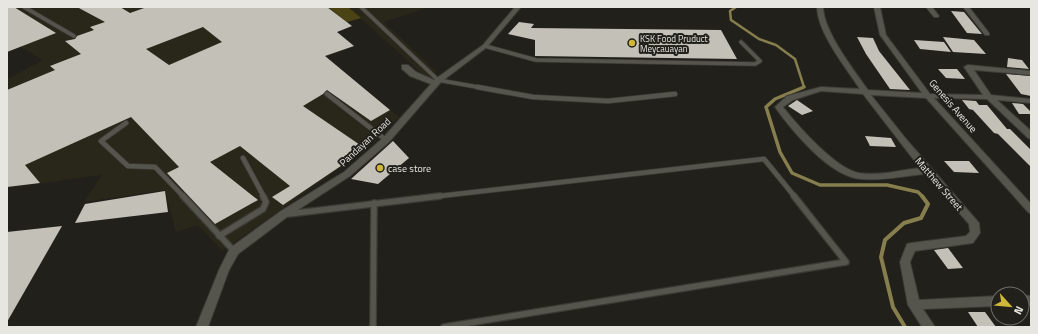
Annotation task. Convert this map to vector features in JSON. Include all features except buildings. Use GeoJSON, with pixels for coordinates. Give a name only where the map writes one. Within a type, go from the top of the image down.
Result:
{"type":"FeatureCollection","features":[{"type":"Feature","properties":{"kind":"street","name":"Pandayan Road"},"geometry":{"type":"LineString","coordinates":[[202,327],[224,270],[234,251],[284,214],[347,174],[386,140],[436,82],[485,46],[518,7]]}},
{"type":"Feature","properties":{"kind":"street","name":"Matthew Street"},"geometry":{"type":"LineString","coordinates":[[820,7],[822,23],[864,92],[926,171],[974,223],[975,233],[969,240],[911,247],[905,262],[914,305],[929,327]]}},
{"type":"Feature","properties":{"kind":"street","name":"Genesis Avenue"},"geometry":{"type":"LineString","coordinates":[[877,7],[883,35],[928,96],[1031,210]]}},
{"type":"Feature","properties":{"kind":"street"},"geometry":{"type":"LineString","coordinates":[[929,7],[936,16]]}},
{"type":"Feature","properties":{"kind":"street"},"geometry":{"type":"LineString","coordinates":[[966,7],[988,34]]}},
{"type":"Feature","properties":{"kind":"street"},"geometry":{"type":"LineString","coordinates":[[406,67],[413,74],[436,82]]}},
{"type":"Feature","properties":{"kind":"street"},"geometry":{"type":"LineString","coordinates":[[1031,73],[968,67],[989,97],[1031,136]]}},
{"type":"Feature","properties":{"kind":"street"},"geometry":{"type":"LineString","coordinates":[[926,171],[857,176],[837,166],[792,123],[779,107],[790,98],[821,89],[928,96],[989,97],[1031,101]]}},
{"type":"Feature","properties":{"kind":"street"},"geometry":{"type":"LineString","coordinates":[[914,305],[990,301]]}},
{"type":"Feature","properties":{"kind":"lane"},"geometry":{"type":"LineString","coordinates":[[24,7],[74,36]]}},
{"type":"Feature","properties":{"kind":"lane"},"geometry":{"type":"LineString","coordinates":[[361,7],[436,82],[533,97],[608,101],[675,94]]}},
{"type":"Feature","properties":{"kind":"lane"},"geometry":{"type":"LineString","coordinates":[[485,46],[536,60],[756,64],[760,61],[741,42]]}},
{"type":"Feature","properties":{"kind":"lane"},"geometry":{"type":"LineString","coordinates":[[327,94],[386,140]]}},
{"type":"Feature","properties":{"kind":"lane"},"geometry":{"type":"LineString","coordinates":[[126,123],[101,141],[128,166],[154,167],[234,251]]}},
{"type":"Feature","properties":{"kind":"lane"},"geometry":{"type":"LineString","coordinates":[[220,236],[263,209],[266,202],[243,158]]}},
{"type":"Feature","properties":{"kind":"lane"},"geometry":{"type":"LineString","coordinates":[[284,214],[764,159],[846,262],[444,327]]}},
{"type":"Feature","properties":{"kind":"lane"},"geometry":{"type":"LineString","coordinates":[[373,327],[374,203]]}},
{"type":"Feature","properties":{"kind":"shaded area"},"geometry":{"type":"Polygon","coordinates":[[[7,7],[328,7],[352,26],[337,32],[355,46],[326,57],[399,117],[366,150],[222,251],[198,225],[176,232],[165,190],[84,202],[102,175],[7,188],[7,79],[43,60],[20,47],[7,52],[7,7]]]}},
{"type":"Feature","properties":{"kind":"shaded area"},"geometry":{"type":"Polygon","coordinates":[[[328,7],[348,7],[361,18],[347,22],[328,7]]]}},
{"type":"Feature","properties":{"kind":"shaded area"},"geometry":{"type":"Polygon","coordinates":[[[348,7],[427,8],[384,22],[437,72],[428,79],[348,7]]]}},
{"type":"Feature","properties":{"kind":"waterway"},"geometry":{"type":"LineString","coordinates":[[736,7],[730,11],[731,20],[759,39],[776,45],[795,59],[804,87]]}},
{"type":"Feature","properties":{"kind":"waterway"},"geometry":{"type":"LineString","coordinates":[[804,87],[775,99],[766,107],[780,152],[792,173],[820,185],[887,185],[918,192],[922,196]]}},
{"type":"Feature","properties":{"kind":"waterway"},"geometry":{"type":"LineString","coordinates":[[905,327],[893,307],[881,257],[885,240],[904,223],[921,218],[928,204],[922,196]]}},
{"type":"Feature","properties":{"kind":"place","name":"KSK Food Pruduct Meycauayan"},"geometry":{"type":"Point","coordinates":[632,43]}},
{"type":"Feature","properties":{"kind":"place","name":"case store"},"geometry":{"type":"Point","coordinates":[380,168]}}]}
